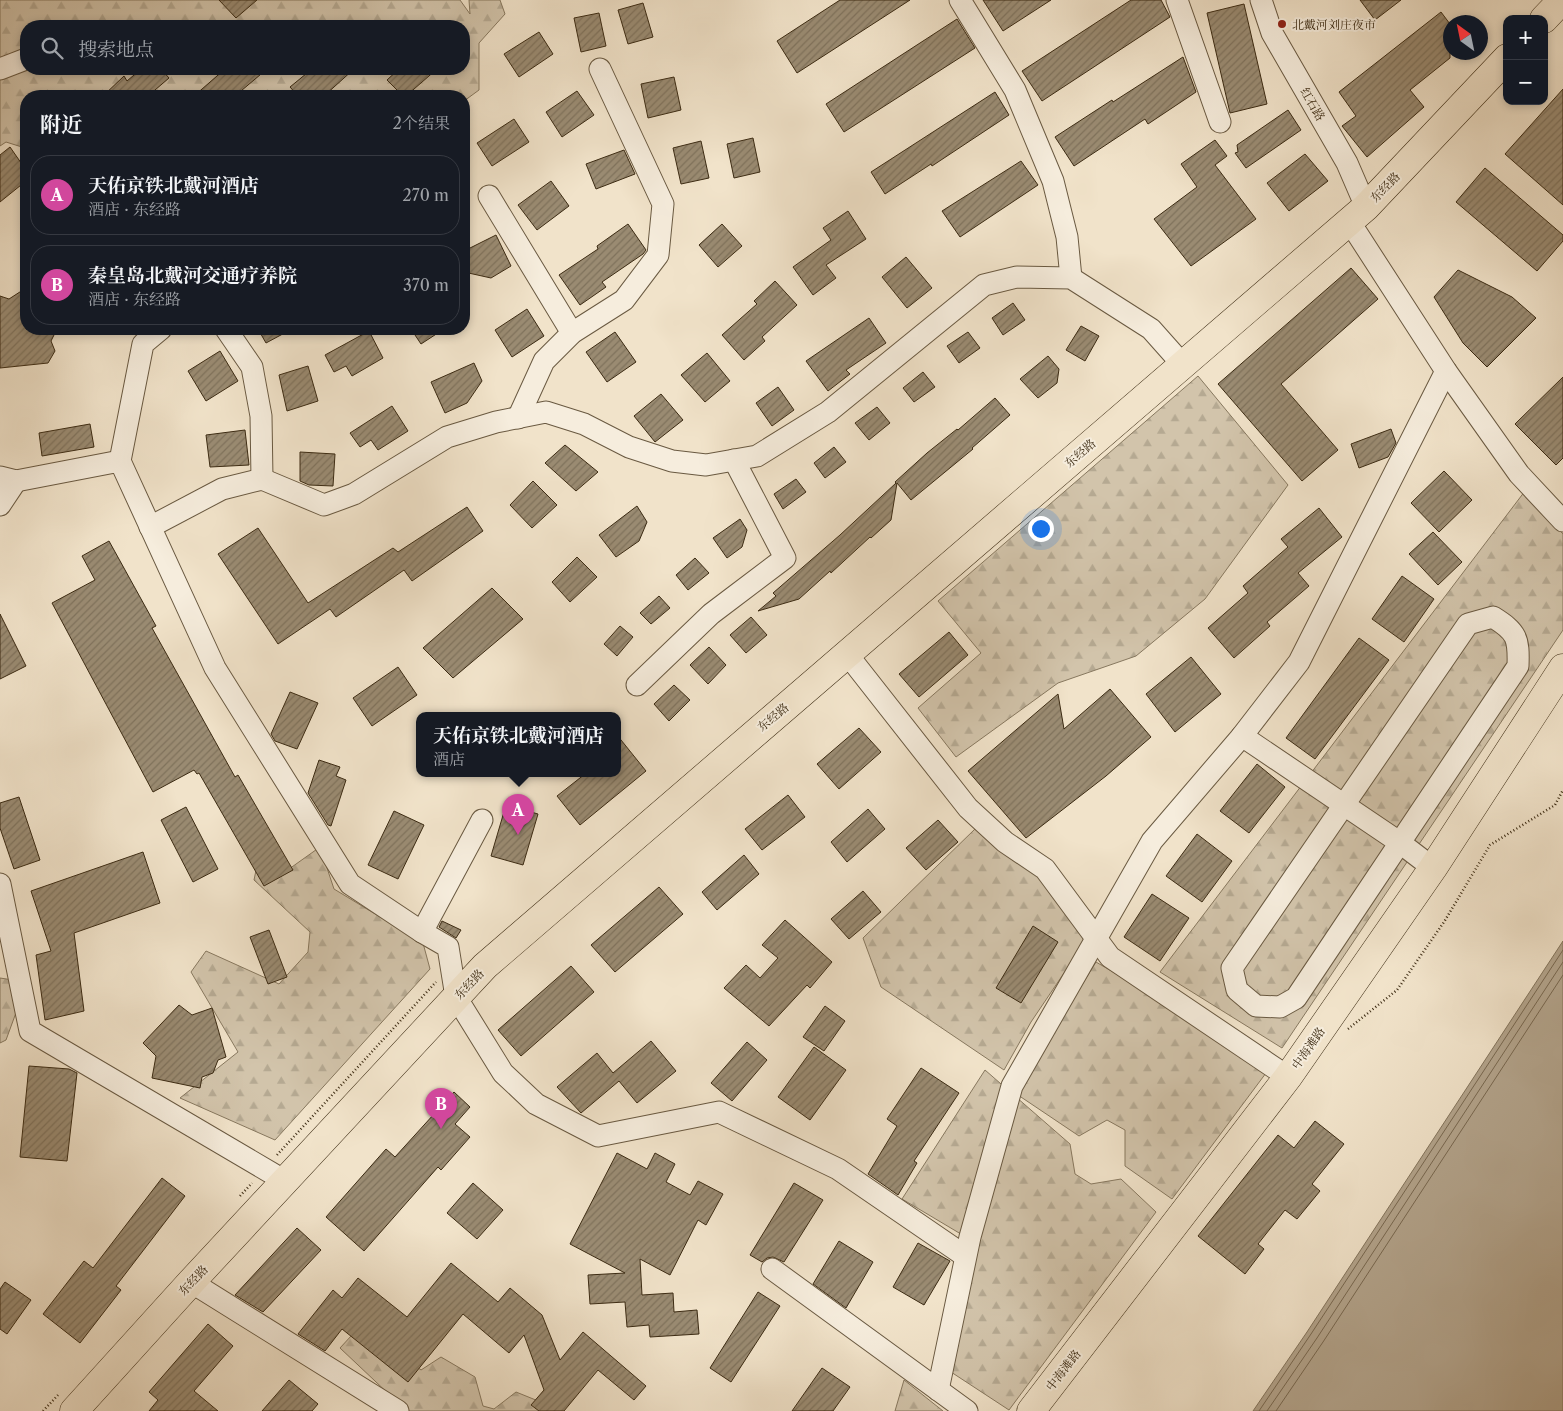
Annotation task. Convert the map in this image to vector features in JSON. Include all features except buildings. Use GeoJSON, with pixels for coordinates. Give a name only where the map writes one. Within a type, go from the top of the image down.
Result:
{"type":"FeatureCollection","features":[{"type":"Feature","properties":{"kind":"main road"},"geometry":{"type":"LineString","coordinates":[[1548,15],[1562,0]]}},
{"type":"Feature","properties":{"kind":"main road","name":"东经路"},"geometry":{"type":"LineString","coordinates":[[74,1411],[191,1282],[485,966],[1357,214],[1505,60]]}},
{"type":"Feature","properties":{"kind":"main road","name":"中海滩路"},"geometry":{"type":"LineString","coordinates":[[1031,1411],[1288,1077],[1433,868],[1563,668]]}},
{"type":"Feature","properties":{"kind":"street"},"geometry":{"type":"LineString","coordinates":[[960,0],[1015,90],[1053,181],[1067,237],[1071,278]]}},
{"type":"Feature","properties":{"kind":"street"},"geometry":{"type":"LineString","coordinates":[[1177,0],[1220,122]]}},
{"type":"Feature","properties":{"kind":"street","name":"红石路"},"geometry":{"type":"LineString","coordinates":[[1261,0],[1272,33],[1346,162],[1357,214],[1446,371],[1519,474],[1563,521]]}},
{"type":"Feature","properties":{"kind":"street"},"geometry":{"type":"LineString","coordinates":[[0,69],[20,61]]}},
{"type":"Feature","properties":{"kind":"street"},"geometry":{"type":"LineString","coordinates":[[518,418],[544,362],[572,333],[624,300],[658,255],[663,204],[600,70]]}},
{"type":"Feature","properties":{"kind":"street"},"geometry":{"type":"LineString","coordinates":[[489,196],[572,333]]}},
{"type":"Feature","properties":{"kind":"street"},"geometry":{"type":"LineString","coordinates":[[150,527],[222,489],[262,479],[324,505],[354,494],[448,438],[496,422],[546,412],[584,424],[628,447],[672,461],[706,465],[757,456],[828,412],[984,284],[1016,277],[1071,278],[1151,329],[1183,365]]}},
{"type":"Feature","properties":{"kind":"street"},"geometry":{"type":"LineString","coordinates":[[154,335],[143,344],[120,461],[215,668],[350,884],[448,947],[456,997],[503,1073],[536,1104],[598,1136],[719,1112],[838,1169],[965,1256]]}},
{"type":"Feature","properties":{"kind":"street"},"geometry":{"type":"LineString","coordinates":[[230,335],[252,367],[261,416],[262,479]]}},
{"type":"Feature","properties":{"kind":"street"},"geometry":{"type":"LineString","coordinates":[[938,1390],[965,1256],[1012,1086],[1152,841],[1242,736],[1299,662],[1446,371]]}},
{"type":"Feature","properties":{"kind":"street"},"geometry":{"type":"LineString","coordinates":[[637,685],[712,614],[785,558],[734,460]]}},
{"type":"Feature","properties":{"kind":"street"},"geometry":{"type":"LineString","coordinates":[[0,505],[8,479],[120,461]]}},
{"type":"Feature","properties":{"kind":"street"},"geometry":{"type":"LineString","coordinates":[[1493,617],[1507,625],[1519,643],[1518,666],[1399,842],[1296,998],[1280,1008],[1256,1006],[1237,990],[1232,968],[1343,806],[1468,624],[1493,617]]}},
{"type":"Feature","properties":{"kind":"street"},"geometry":{"type":"LineString","coordinates":[[847,654],[968,808],[1005,842],[1045,869],[1110,957],[1288,1077]]}},
{"type":"Feature","properties":{"kind":"street"},"geometry":{"type":"LineString","coordinates":[[1242,736],[1399,842],[1433,868]]}},
{"type":"Feature","properties":{"kind":"street"},"geometry":{"type":"LineString","coordinates":[[422,932],[482,820]]}},
{"type":"Feature","properties":{"kind":"street"},"geometry":{"type":"LineString","coordinates":[[0,884],[30,1030],[285,1181]]}},
{"type":"Feature","properties":{"kind":"street"},"geometry":{"type":"LineString","coordinates":[[772,1269],[967,1411]]}},
{"type":"Feature","properties":{"kind":"street"},"geometry":{"type":"LineString","coordinates":[[191,1282],[398,1411]]}},
{"type":"Feature","properties":{"kind":"green space"},"geometry":{"type":"Polygon","coordinates":[[[0,0],[460,0],[470,14],[469,0],[500,0],[505,14],[479,43],[479,90],[470,97],[470,90],[20,90],[20,146],[6,142],[0,146],[0,0]]]}},
{"type":"Feature","properties":{"kind":"green space"},"geometry":{"type":"Polygon","coordinates":[[[1198,376],[1288,485],[1205,599],[1136,656],[1058,683],[956,757],[918,708],[981,653],[938,601],[1198,376]]]}},
{"type":"Feature","properties":{"kind":"green space"},"geometry":{"type":"Polygon","coordinates":[[[1525,491],[1563,534],[1563,630],[1282,1048],[1160,972],[1525,491]]]}},
{"type":"Feature","properties":{"kind":"green space"},"geometry":{"type":"Polygon","coordinates":[[[975,829],[1035,873],[1089,936],[1031,1022],[1004,1070],[881,987],[863,938],[975,829]]]}},
{"type":"Feature","properties":{"kind":"green space"},"geometry":{"type":"Polygon","coordinates":[[[320,847],[334,889],[423,943],[430,969],[275,1140],[180,1098],[238,1052],[191,972],[206,951],[279,984],[308,952],[310,932],[254,880],[260,851],[282,874],[320,847]]]}},
{"type":"Feature","properties":{"kind":"green space"},"geometry":{"type":"Polygon","coordinates":[[[1096,962],[1272,1065],[1172,1199],[1125,1166],[1125,1130],[1107,1120],[1079,1136],[1015,1093],[1096,962]]]}},
{"type":"Feature","properties":{"kind":"green space"},"geometry":{"type":"Polygon","coordinates":[[[0,978],[13,980],[17,1010],[6,1040],[0,1043],[0,978]]]}},
{"type":"Feature","properties":{"kind":"green space"},"geometry":{"type":"Polygon","coordinates":[[[985,1070],[1070,1144],[1075,1174],[1091,1184],[1121,1179],[1156,1212],[1009,1410],[951,1372],[976,1243],[902,1199],[985,1070]]]}},
{"type":"Feature","properties":{"kind":"green space"},"geometry":{"type":"Polygon","coordinates":[[[363,1323],[421,1370],[441,1357],[475,1377],[483,1406],[494,1409],[516,1392],[563,1411],[383,1411],[393,1398],[340,1348],[363,1323]]]}},
{"type":"Feature","properties":{"kind":"green space"},"geometry":{"type":"Polygon","coordinates":[[[904,1380],[943,1411],[895,1411],[904,1380]]]}},
{"type":"Feature","properties":{"kind":"water"},"geometry":{"type":"Polygon","coordinates":[[[1563,941],[1563,1411],[1253,1411],[1307,1332],[1563,941]]]}},
{"type":"Feature","properties":{"kind":"place","name":"北戴河刘庄夜市"},"geometry":{"type":"Point","coordinates":[1282,24]}},
{"type":"Feature","properties":{"kind":"place","name":"天佑京铁北戴河酒店"},"geometry":{"type":"Point","coordinates":[518,835]}},
{"type":"Feature","properties":{"kind":"place","name":"秦皇岛北戴河交通疗养院"},"geometry":{"type":"Point","coordinates":[441,1129]}}]}
